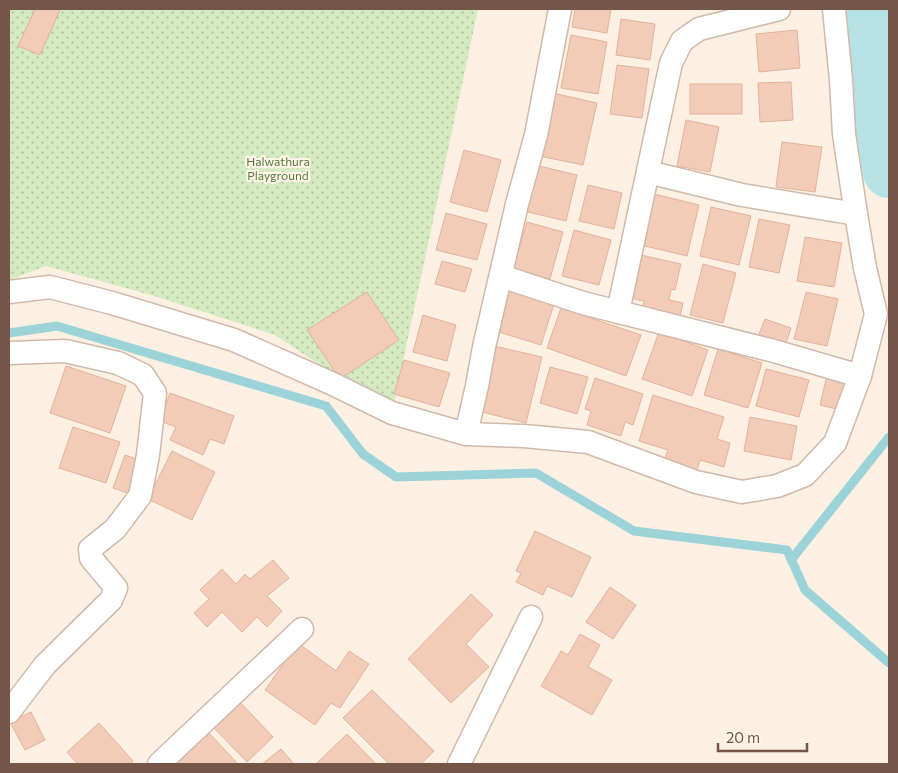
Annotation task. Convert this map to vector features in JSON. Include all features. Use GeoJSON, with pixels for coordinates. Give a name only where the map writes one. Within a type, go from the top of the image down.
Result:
{"type":"FeatureCollection","features":[{"type":"Feature","properties":{"kind":"street"},"geometry":{"type":"LineString","coordinates":[[466,434],[517,204],[536,135],[560,9]]}},
{"type":"Feature","properties":{"kind":"street"},"geometry":{"type":"LineString","coordinates":[[618,312],[671,63],[682,41],[699,29],[779,9]]}},
{"type":"Feature","properties":{"kind":"street"},"geometry":{"type":"LineString","coordinates":[[9,292],[50,287],[112,303],[234,340],[333,384],[392,413],[466,434],[524,436],[588,442],[696,482],[742,492],[777,486],[805,475],[835,443],[860,376],[876,314],[865,268],[844,134],[834,9]]}},
{"type":"Feature","properties":{"kind":"street"},"geometry":{"type":"LineString","coordinates":[[648,172],[742,195],[856,214]]}},
{"type":"Feature","properties":{"kind":"street"},"geometry":{"type":"LineString","coordinates":[[501,276],[583,303],[774,351],[860,376]]}},
{"type":"Feature","properties":{"kind":"street"},"geometry":{"type":"LineString","coordinates":[[9,353],[65,351],[118,363],[143,375],[155,394],[148,455],[140,496],[115,528],[90,549],[91,558],[116,588],[111,600],[45,665],[9,712]]}},
{"type":"Feature","properties":{"kind":"street"},"geometry":{"type":"LineString","coordinates":[[459,764],[531,617]]}},
{"type":"Feature","properties":{"kind":"street"},"geometry":{"type":"LineString","coordinates":[[159,764],[302,629]]}},
{"type":"Feature","properties":{"kind":"green space","name":"Halwathura Playground"},"geometry":{"type":"Polygon","coordinates":[[[9,9],[478,9],[392,413],[275,335],[151,295],[46,266],[9,280],[9,9]]]}},
{"type":"Feature","properties":{"kind":"building"},"geometry":{"type":"Polygon","coordinates":[[[35,9],[60,10],[40,55],[18,46],[35,9]]]}},
{"type":"Feature","properties":{"kind":"building"},"geometry":{"type":"Polygon","coordinates":[[[575,9],[611,9],[607,33],[572,27],[575,9]]]}},
{"type":"Feature","properties":{"kind":"building"},"geometry":{"type":"Polygon","coordinates":[[[621,19],[655,24],[650,60],[616,55],[621,19]]]}},
{"type":"Feature","properties":{"kind":"building"},"geometry":{"type":"Polygon","coordinates":[[[797,30],[800,68],[759,72],[756,34],[797,30]]]}},
{"type":"Feature","properties":{"kind":"building"},"geometry":{"type":"Polygon","coordinates":[[[571,35],[607,42],[598,94],[561,88],[571,35]]]}},
{"type":"Feature","properties":{"kind":"building"},"geometry":{"type":"Polygon","coordinates":[[[617,65],[649,69],[642,118],[610,114],[617,65]]]}},
{"type":"Feature","properties":{"kind":"building"},"geometry":{"type":"Polygon","coordinates":[[[791,82],[793,120],[760,122],[758,83],[791,82]]]}},
{"type":"Feature","properties":{"kind":"building"},"geometry":{"type":"Polygon","coordinates":[[[690,84],[742,84],[742,114],[690,114],[690,84]]]}},
{"type":"Feature","properties":{"kind":"building"},"geometry":{"type":"Polygon","coordinates":[[[553,93],[597,103],[583,165],[539,156],[553,93]]]}},
{"type":"Feature","properties":{"kind":"building"},"geometry":{"type":"Polygon","coordinates":[[[686,120],[719,127],[710,172],[677,166],[686,120]]]}},
{"type":"Feature","properties":{"kind":"building"},"geometry":{"type":"Polygon","coordinates":[[[782,142],[822,147],[815,192],[776,187],[782,142]]]}},
{"type":"Feature","properties":{"kind":"building"},"geometry":{"type":"Polygon","coordinates":[[[464,150],[501,160],[487,212],[450,202],[464,150]]]}},
{"type":"Feature","properties":{"kind":"building"},"geometry":{"type":"Polygon","coordinates":[[[535,165],[577,175],[566,221],[524,211],[535,165]]]}},
{"type":"Feature","properties":{"kind":"building"},"geometry":{"type":"Polygon","coordinates":[[[588,185],[622,193],[614,229],[579,221],[588,185]]]}},
{"type":"Feature","properties":{"kind":"building"},"geometry":{"type":"Polygon","coordinates":[[[654,194],[699,205],[687,256],[641,245],[654,194]]]}},
{"type":"Feature","properties":{"kind":"building"},"geometry":{"type":"Polygon","coordinates":[[[711,207],[751,216],[739,265],[700,256],[711,207]]]}},
{"type":"Feature","properties":{"kind":"building"},"geometry":{"type":"Polygon","coordinates":[[[446,213],[487,224],[477,260],[436,250],[446,213]]]}},
{"type":"Feature","properties":{"kind":"building"},"geometry":{"type":"Polygon","coordinates":[[[759,219],[790,225],[779,273],[749,267],[759,219]]]}},
{"type":"Feature","properties":{"kind":"building"},"geometry":{"type":"Polygon","coordinates":[[[527,222],[563,232],[550,279],[513,269],[527,222]]]}},
{"type":"Feature","properties":{"kind":"building"},"geometry":{"type":"Polygon","coordinates":[[[574,230],[611,240],[599,285],[562,276],[574,230]]]}},
{"type":"Feature","properties":{"kind":"building"},"geometry":{"type":"Polygon","coordinates":[[[805,237],[842,243],[834,287],[797,281],[805,237]]]}},
{"type":"Feature","properties":{"kind":"building"},"geometry":{"type":"Polygon","coordinates":[[[636,254],[681,264],[675,290],[671,289],[669,300],[683,303],[679,321],[641,312],[644,301],[630,298],[636,254]]]}},
{"type":"Feature","properties":{"kind":"building"},"geometry":{"type":"Polygon","coordinates":[[[442,261],[472,269],[465,292],[435,284],[442,261]]]}},
{"type":"Feature","properties":{"kind":"building"},"geometry":{"type":"Polygon","coordinates":[[[703,264],[736,273],[723,323],[690,315],[703,264]]]}},
{"type":"Feature","properties":{"kind":"building"},"geometry":{"type":"Polygon","coordinates":[[[505,289],[554,304],[541,345],[492,330],[505,289]]]}},
{"type":"Feature","properties":{"kind":"building"},"geometry":{"type":"Polygon","coordinates":[[[367,292],[399,340],[340,379],[307,330],[367,292]]]}},
{"type":"Feature","properties":{"kind":"building"},"geometry":{"type":"Polygon","coordinates":[[[806,292],[838,299],[827,346],[794,339],[806,292]]]}},
{"type":"Feature","properties":{"kind":"building"},"geometry":{"type":"Polygon","coordinates":[[[561,308],[641,335],[626,376],[547,348],[561,308]]]}},
{"type":"Feature","properties":{"kind":"building"},"geometry":{"type":"Polygon","coordinates":[[[423,315],[456,325],[447,361],[413,352],[423,315]]]}},
{"type":"Feature","properties":{"kind":"building"},"geometry":{"type":"Polygon","coordinates":[[[765,319],[791,328],[785,346],[758,337],[765,319]]]}},
{"type":"Feature","properties":{"kind":"building"},"geometry":{"type":"Polygon","coordinates":[[[659,332],[708,350],[692,396],[642,379],[659,332]]]}},
{"type":"Feature","properties":{"kind":"building"},"geometry":{"type":"Polygon","coordinates":[[[494,346],[542,357],[526,423],[478,411],[494,346]]]}},
{"type":"Feature","properties":{"kind":"building"},"geometry":{"type":"Polygon","coordinates":[[[718,349],[762,363],[748,408],[704,395],[718,349]]]}},
{"type":"Feature","properties":{"kind":"building"},"geometry":{"type":"Polygon","coordinates":[[[404,360],[450,373],[439,407],[394,394],[404,360]]]}},
{"type":"Feature","properties":{"kind":"building"},"geometry":{"type":"Polygon","coordinates":[[[66,366],[126,386],[110,433],[50,413],[66,366]]]}},
{"type":"Feature","properties":{"kind":"building"},"geometry":{"type":"Polygon","coordinates":[[[550,367],[588,377],[577,414],[540,403],[550,367]]]}},
{"type":"Feature","properties":{"kind":"building"},"geometry":{"type":"Polygon","coordinates":[[[766,369],[809,380],[799,417],[756,406],[766,369]]]}},
{"type":"Feature","properties":{"kind":"building"},"geometry":{"type":"Polygon","coordinates":[[[827,375],[848,380],[840,410],[820,405],[827,375]]]}},
{"type":"Feature","properties":{"kind":"building"},"geometry":{"type":"Polygon","coordinates":[[[595,378],[643,394],[633,425],[625,422],[621,436],[587,425],[591,411],[585,409],[595,378]]]}},
{"type":"Feature","properties":{"kind":"building"},"geometry":{"type":"Polygon","coordinates":[[[170,393],[234,416],[224,444],[210,439],[203,455],[170,440],[176,427],[160,421],[170,393]]]}},
{"type":"Feature","properties":{"kind":"building"},"geometry":{"type":"Polygon","coordinates":[[[653,395],[724,417],[717,439],[730,443],[724,467],[700,460],[697,470],[664,461],[668,450],[639,441],[653,395]]]}},
{"type":"Feature","properties":{"kind":"building"},"geometry":{"type":"Polygon","coordinates":[[[750,417],[797,426],[791,460],[744,451],[750,417]]]}},
{"type":"Feature","properties":{"kind":"building"},"geometry":{"type":"Polygon","coordinates":[[[73,427],[120,442],[106,483],[59,468],[73,427]]]}},
{"type":"Feature","properties":{"kind":"building"},"geometry":{"type":"Polygon","coordinates":[[[172,451],[215,472],[192,520],[148,499],[172,451]]]}},
{"type":"Feature","properties":{"kind":"building"},"geometry":{"type":"Polygon","coordinates":[[[125,455],[145,462],[133,495],[113,488],[125,455]]]}},
{"type":"Feature","properties":{"kind":"building"},"geometry":{"type":"Polygon","coordinates":[[[535,531],[591,557],[572,597],[547,586],[543,595],[516,582],[521,573],[516,571],[535,531]]]}},
{"type":"Feature","properties":{"kind":"building"},"geometry":{"type":"Polygon","coordinates":[[[273,560],[289,578],[267,596],[282,611],[267,627],[257,617],[242,632],[222,612],[207,627],[194,613],[209,599],[200,590],[222,569],[236,584],[245,574],[250,579],[273,560]]]}},
{"type":"Feature","properties":{"kind":"building"},"geometry":{"type":"Polygon","coordinates":[[[610,587],[636,605],[613,639],[586,622],[610,587]]]}},
{"type":"Feature","properties":{"kind":"building"},"geometry":{"type":"Polygon","coordinates":[[[471,594],[493,615],[466,644],[489,667],[451,703],[408,659],[471,594]]]}},
{"type":"Feature","properties":{"kind":"building"},"geometry":{"type":"Polygon","coordinates":[[[580,634],[600,645],[588,667],[612,680],[592,715],[541,686],[561,651],[568,655],[580,634]]]}},
{"type":"Feature","properties":{"kind":"building"},"geometry":{"type":"Polygon","coordinates":[[[298,643],[336,671],[349,651],[369,664],[340,708],[331,703],[315,725],[265,690],[298,643]]]}},
{"type":"Feature","properties":{"kind":"building"},"geometry":{"type":"Polygon","coordinates":[[[372,690],[434,751],[421,764],[389,764],[343,718],[372,690]]]}},
{"type":"Feature","properties":{"kind":"building"},"geometry":{"type":"Polygon","coordinates":[[[239,701],[273,737],[247,762],[212,726],[239,701]]]}},
{"type":"Feature","properties":{"kind":"building"},"geometry":{"type":"Polygon","coordinates":[[[31,712],[45,740],[25,750],[10,722],[31,712]]]}},
{"type":"Feature","properties":{"kind":"building"},"geometry":{"type":"Polygon","coordinates":[[[99,723],[133,761],[130,764],[78,764],[67,752],[99,723]]]}},
{"type":"Feature","properties":{"kind":"building"},"geometry":{"type":"Polygon","coordinates":[[[209,733],[238,764],[176,764],[209,733]]]}},
{"type":"Feature","properties":{"kind":"building"},"geometry":{"type":"Polygon","coordinates":[[[347,734],[376,764],[316,764],[347,734]]]}},
{"type":"Feature","properties":{"kind":"building"},"geometry":{"type":"Polygon","coordinates":[[[281,749],[294,764],[262,764],[281,749]]]}},
{"type":"Feature","properties":{"kind":"waterway"},"geometry":{"type":"LineString","coordinates":[[872,9],[881,144],[889,172]]}},
{"type":"Feature","properties":{"kind":"waterway"},"geometry":{"type":"LineString","coordinates":[[9,333],[57,326],[326,406],[363,454],[396,477],[536,473],[634,531],[787,550],[805,590],[889,663]]}},
{"type":"Feature","properties":{"kind":"waterway"},"geometry":{"type":"LineString","coordinates":[[791,560],[889,437]]}}]}
